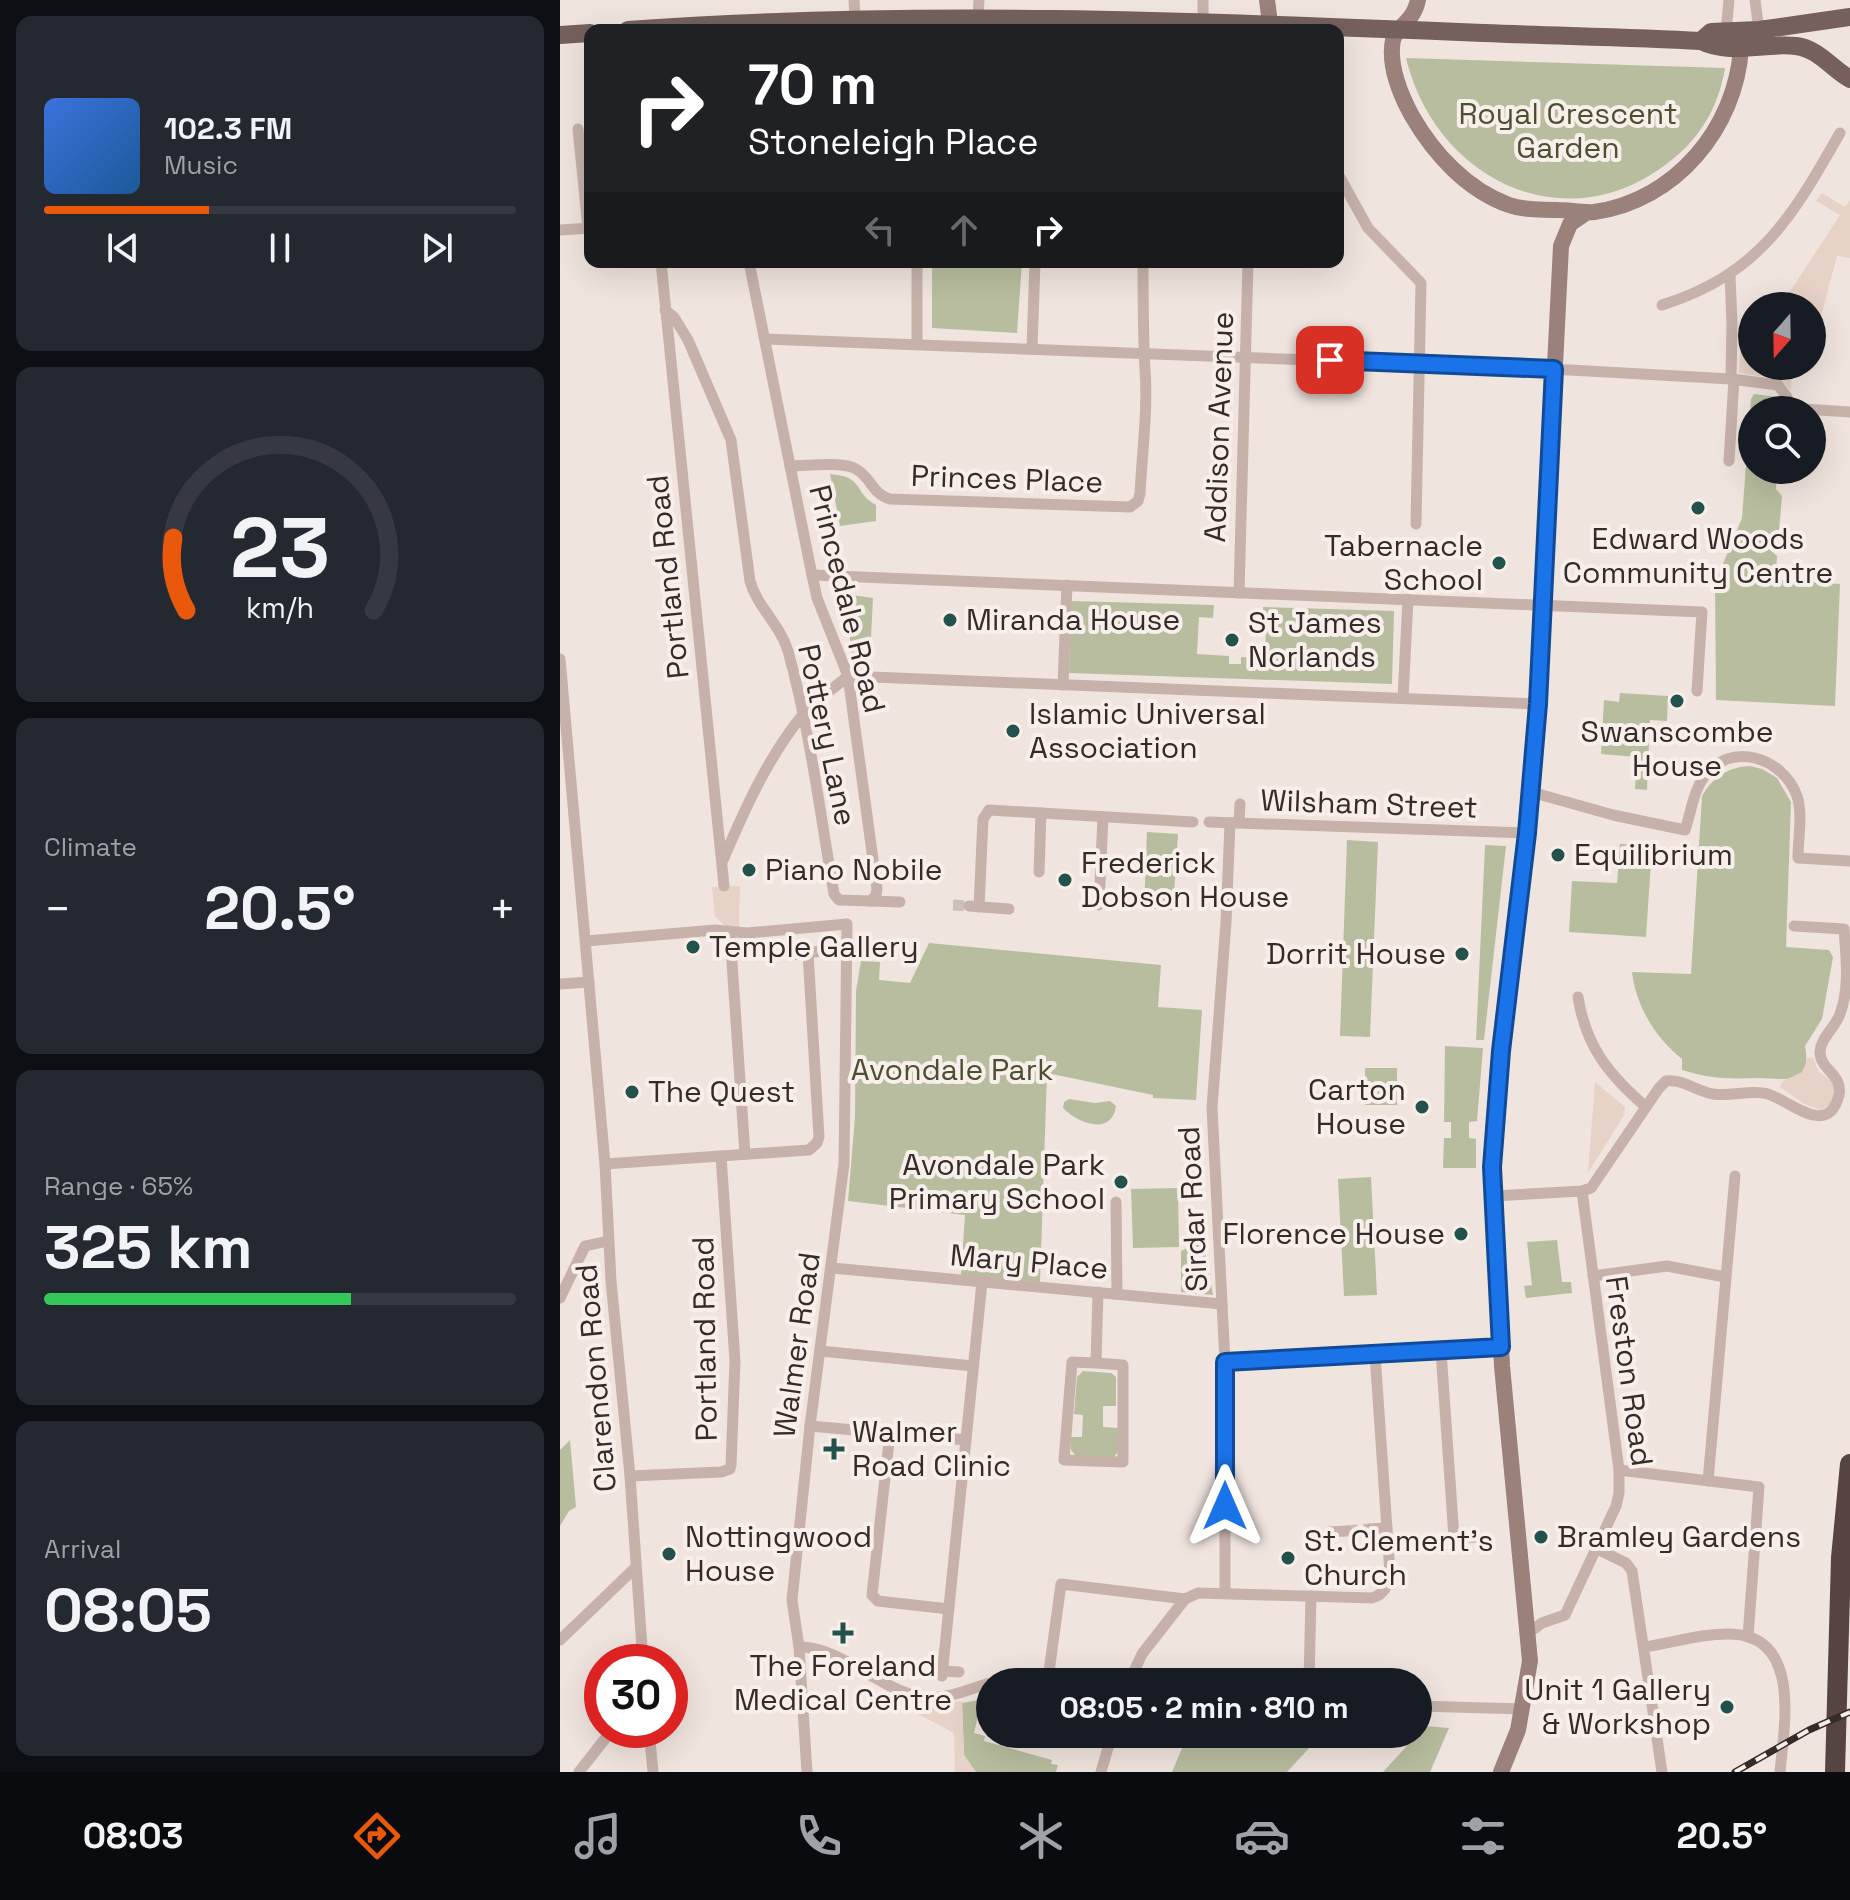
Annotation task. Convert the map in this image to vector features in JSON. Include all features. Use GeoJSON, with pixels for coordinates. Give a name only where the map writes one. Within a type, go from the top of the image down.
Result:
{"type":"FeatureCollection","features":[{"type":"Feature","properties":{"kind":"highway"},"geometry":{"type":"LineString","coordinates":[[1836,1772],[1841,1558],[1850,1464]]}},
{"type":"Feature","properties":{"kind":"highway"},"geometry":{"type":"LineString","coordinates":[[1836,1772],[1850,1643]]}},
{"type":"Feature","properties":{"kind":"main road"},"geometry":{"type":"LineString","coordinates":[[738,24],[854,9],[914,24],[978,9],[1044,24],[1227,24]]}},
{"type":"Feature","properties":{"kind":"main road"},"geometry":{"type":"LineString","coordinates":[[1701,41],[1711,32],[1759,30],[1850,17]]}},
{"type":"Feature","properties":{"kind":"main road"},"geometry":{"type":"LineString","coordinates":[[1264,24],[1292,24]]}},
{"type":"Feature","properties":{"kind":"main road"},"geometry":{"type":"LineString","coordinates":[[1344,26],[1701,41],[1715,48],[1796,46],[1810,50],[1850,79]]}},
{"type":"Feature","properties":{"kind":"main road"},"geometry":{"type":"LineString","coordinates":[[560,35],[584,33]]}},
{"type":"Feature","properties":{"kind":"street"},"geometry":{"type":"LineString","coordinates":[[1203,0],[1203,22]]}},
{"type":"Feature","properties":{"kind":"street"},"geometry":{"type":"LineString","coordinates":[[1267,0],[1270,23]]}},
{"type":"Feature","properties":{"kind":"street"},"geometry":{"type":"LineString","coordinates":[[1418,0],[1408,23],[1399,29],[1393,41],[1399,87],[1408,109],[1429,142],[1459,175],[1493,198],[1541,211],[1598,211],[1660,187],[1688,166],[1715,131],[1736,87],[1741,48]]}},
{"type":"Feature","properties":{"kind":"street"},"geometry":{"type":"LineString","coordinates":[[1726,32],[1729,0]]}},
{"type":"Feature","properties":{"kind":"street"},"geometry":{"type":"LineString","coordinates":[[1755,0],[1759,30]]}},
{"type":"Feature","properties":{"kind":"street"},"geometry":{"type":"LineString","coordinates":[[578,129],[584,183]]}},
{"type":"Feature","properties":{"kind":"street"},"geometry":{"type":"LineString","coordinates":[[1662,305],[1730,276],[1763,247],[1792,213],[1840,133]]}},
{"type":"Feature","properties":{"kind":"street"},"geometry":{"type":"LineString","coordinates":[[1344,185],[1368,228],[1421,283],[1416,524]]}},
{"type":"Feature","properties":{"kind":"street"},"geometry":{"type":"LineString","coordinates":[[1541,211],[1552,224],[1561,246]]}},
{"type":"Feature","properties":{"kind":"street"},"geometry":{"type":"LineString","coordinates":[[1501,1772],[1523,1709],[1530,1661],[1501,1347],[1492,1167],[1501,1051],[1527,833],[1538,704],[1561,246],[1570,224],[1586,213]]}},
{"type":"Feature","properties":{"kind":"street"},"geometry":{"type":"LineString","coordinates":[[560,230],[584,228]]}},
{"type":"Feature","properties":{"kind":"street","name":"Portland Road"},"geometry":{"type":"LineString","coordinates":[[662,268],[724,886]]}},
{"type":"Feature","properties":{"kind":"street","name":"Princedale Road"},"geometry":{"type":"LineString","coordinates":[[750,268],[817,598],[848,676],[877,889],[871,901]]}},
{"type":"Feature","properties":{"kind":"street"},"geometry":{"type":"LineString","coordinates":[[917,268],[917,343]]}},
{"type":"Feature","properties":{"kind":"street"},"geometry":{"type":"LineString","coordinates":[[1032,348],[1035,268]]}},
{"type":"Feature","properties":{"kind":"street"},"geometry":{"type":"LineString","coordinates":[[1142,352],[1143,268]]}},
{"type":"Feature","properties":{"kind":"street","name":"Addison Avenue"},"geometry":{"type":"LineString","coordinates":[[1239,593],[1248,268]]}},
{"type":"Feature","properties":{"kind":"street"},"geometry":{"type":"LineString","coordinates":[[1729,461],[1732,379],[1730,276]]}},
{"type":"Feature","properties":{"kind":"street","name":"Pottery Lane"},"geometry":{"type":"LineString","coordinates":[[665,310],[674,317],[688,340],[731,440],[750,581],[755,596],[781,632],[803,715],[834,894],[839,900],[871,901]]}},
{"type":"Feature","properties":{"kind":"street"},"geometry":{"type":"LineString","coordinates":[[765,339],[1245,356],[1732,379],[1778,385],[1787,397],[1788,408],[1850,412]]}},
{"type":"Feature","properties":{"kind":"street","name":"Princes Place"},"geometry":{"type":"LineString","coordinates":[[790,466],[855,468],[875,492],[890,499],[1130,507],[1138,501],[1141,482],[1145,367],[1142,352]]}},
{"type":"Feature","properties":{"kind":"street"},"geometry":{"type":"LineString","coordinates":[[812,575],[1702,612],[1697,691]]}},
{"type":"Feature","properties":{"kind":"street"},"geometry":{"type":"LineString","coordinates":[[1063,685],[1067,585]]}},
{"type":"Feature","properties":{"kind":"street"},"geometry":{"type":"LineString","coordinates":[[1403,698],[1408,599]]}},
{"type":"Feature","properties":{"kind":"street","name":"Clarendon Road"},"geometry":{"type":"LineString","coordinates":[[560,659],[563,730],[586,941],[605,1164],[608,1241],[630,1476],[641,1644]]}},
{"type":"Feature","properties":{"kind":"street"},"geometry":{"type":"LineString","coordinates":[[723,860],[773,756],[803,715],[848,676],[1538,704]]}},
{"type":"Feature","properties":{"kind":"street"},"geometry":{"type":"LineString","coordinates":[[1531,792],[1613,815],[1685,830],[1698,788],[1712,768],[1727,759],[1752,757],[1774,766],[1795,792],[1798,802],[1798,858],[1850,861]]}},
{"type":"Feature","properties":{"kind":"street","name":"Sirdar Road"},"geometry":{"type":"LineString","coordinates":[[1225,1593],[1225,1362],[1212,1108],[1234,823],[1240,804]]}},
{"type":"Feature","properties":{"kind":"street"},"geometry":{"type":"LineString","coordinates":[[1009,909],[974,906],[985,814],[989,810],[1193,822]]}},
{"type":"Feature","properties":{"kind":"street"},"geometry":{"type":"LineString","coordinates":[[1039,872],[1041,813]]}},
{"type":"Feature","properties":{"kind":"street"},"geometry":{"type":"LineString","coordinates":[[1099,905],[1103,817]]}},
{"type":"Feature","properties":{"kind":"street","name":"Wilsham Street"},"geometry":{"type":"LineString","coordinates":[[1209,822],[1527,833]]}},
{"type":"Feature","properties":{"kind":"street"},"geometry":{"type":"LineString","coordinates":[[871,901],[900,902]]}},
{"type":"Feature","properties":{"kind":"street","name":"Walmer Road"},"geometry":{"type":"LineString","coordinates":[[730,933],[847,924],[844,1164],[810,1426],[792,1600],[799,1647],[807,1772]]}},
{"type":"Feature","properties":{"kind":"street"},"geometry":{"type":"LineString","coordinates":[[1493,1196],[1582,1191],[1597,1181],[1662,1083],[1675,1081],[1713,1094],[1765,1093],[1809,1116],[1831,1109],[1839,1089],[1838,1080],[1821,1059],[1820,1049],[1838,1019],[1846,996],[1848,982],[1844,929],[1794,926]]}},
{"type":"Feature","properties":{"kind":"street"},"geometry":{"type":"LineString","coordinates":[[586,941],[715,930],[730,933],[745,1154]]}},
{"type":"Feature","properties":{"kind":"street"},"geometry":{"type":"LineString","coordinates":[[790,955],[830,950]]}},
{"type":"Feature","properties":{"kind":"street"},"geometry":{"type":"LineString","coordinates":[[605,1164],[809,1150],[817,1143],[808,953]]}},
{"type":"Feature","properties":{"kind":"street"},"geometry":{"type":"LineString","coordinates":[[560,984],[589,982]]}},
{"type":"Feature","properties":{"kind":"street"},"geometry":{"type":"LineString","coordinates":[[1578,997],[1582,1026],[1597,1054],[1619,1083],[1646,1107]]}},
{"type":"Feature","properties":{"kind":"street","name":"Portland Road"},"geometry":{"type":"LineString","coordinates":[[630,1476],[730,1469],[735,1361],[721,1156]]}},
{"type":"Feature","properties":{"kind":"street"},"geometry":{"type":"LineString","coordinates":[[1708,1481],[1735,1176]]}},
{"type":"Feature","properties":{"kind":"street","name":"Freston Road"},"geometry":{"type":"LineString","coordinates":[[1527,1634],[1542,1623],[1565,1615],[1597,1549],[1619,1493],[1619,1470],[1582,1191]]}},
{"type":"Feature","properties":{"kind":"street"},"geometry":{"type":"LineString","coordinates":[[1116,1202],[1117,1294]]}},
{"type":"Feature","properties":{"kind":"street"},"geometry":{"type":"LineString","coordinates":[[560,1298],[585,1246],[608,1241]]}},
{"type":"Feature","properties":{"kind":"street"},"geometry":{"type":"LineString","coordinates":[[1593,1276],[1667,1266],[1725,1277]]}},
{"type":"Feature","properties":{"kind":"street","name":"Mary Place"},"geometry":{"type":"LineString","coordinates":[[832,1268],[1222,1304]]}},
{"type":"Feature","properties":{"kind":"street"},"geometry":{"type":"LineString","coordinates":[[959,1672],[942,1674],[982,1282]]}},
{"type":"Feature","properties":{"kind":"street"},"geometry":{"type":"LineString","coordinates":[[1096,1363],[1098,1292]]}},
{"type":"Feature","properties":{"kind":"street"},"geometry":{"type":"LineString","coordinates":[[1225,1362],[1501,1347]]}},
{"type":"Feature","properties":{"kind":"street"},"geometry":{"type":"LineString","coordinates":[[820,1351],[973,1366]]}},
{"type":"Feature","properties":{"kind":"street"},"geometry":{"type":"LineString","coordinates":[[1441,1351],[1454,1538],[1477,1537]]}},
{"type":"Feature","properties":{"kind":"street"},"geometry":{"type":"LineString","coordinates":[[1136,1668],[1142,1654],[1185,1599],[1198,1593],[1372,1598],[1385,1590],[1390,1573],[1375,1354]]}},
{"type":"Feature","properties":{"kind":"street"},"geometry":{"type":"LineString","coordinates":[[1072,1362],[1096,1363],[1123,1365],[1123,1462],[1064,1460],[1072,1362]]}},
{"type":"Feature","properties":{"kind":"street"},"geometry":{"type":"LineString","coordinates":[[810,1426],[966,1440]]}},
{"type":"Feature","properties":{"kind":"street"},"geometry":{"type":"LineString","coordinates":[[890,1433],[872,1595],[878,1601],[949,1609]]}},
{"type":"Feature","properties":{"kind":"street"},"geometry":{"type":"LineString","coordinates":[[1619,1470],[1759,1487],[1748,1637]]}},
{"type":"Feature","properties":{"kind":"street"},"geometry":{"type":"LineString","coordinates":[[1370,1529],[1387,1528]]}},
{"type":"Feature","properties":{"kind":"street"},"geometry":{"type":"LineString","coordinates":[[1329,1532],[1347,1531]]}},
{"type":"Feature","properties":{"kind":"street"},"geometry":{"type":"LineString","coordinates":[[1597,1549],[1626,1563],[1632,1571],[1662,1772]]}},
{"type":"Feature","properties":{"kind":"street"},"geometry":{"type":"LineString","coordinates":[[560,1640],[635,1568]]}},
{"type":"Feature","properties":{"kind":"street"},"geometry":{"type":"LineString","coordinates":[[1050,1668],[1061,1584],[1185,1599]]}},
{"type":"Feature","properties":{"kind":"street"},"geometry":{"type":"LineString","coordinates":[[1309,1668],[1311,1596]]}},
{"type":"Feature","properties":{"kind":"street"},"geometry":{"type":"LineString","coordinates":[[1645,1647],[1727,1633],[1748,1637],[1768,1650],[1783,1676],[1785,1712],[1780,1772]]}},
{"type":"Feature","properties":{"kind":"street"},"geometry":{"type":"LineString","coordinates":[[799,1647],[825,1651],[920,1697],[950,1696],[976,1688]]}},
{"type":"Feature","properties":{"kind":"street"},"geometry":{"type":"LineString","coordinates":[[1432,1706],[1523,1709]]}},
{"type":"Feature","properties":{"kind":"street"},"geometry":{"type":"LineString","coordinates":[[579,1772],[598,1748]]}},
{"type":"Feature","properties":{"kind":"street"},"geometry":{"type":"LineString","coordinates":[[651,1748],[653,1772]]}},
{"type":"Feature","properties":{"kind":"street"},"geometry":{"type":"LineString","coordinates":[[1101,1772],[1108,1748]]}},
{"type":"Feature","properties":{"kind":"green space","name":"Royal Crescent Garden"},"geometry":{"type":"Polygon","coordinates":[[[1406,58],[1725,68],[1717,98],[1704,125],[1674,158],[1622,189],[1582,198],[1542,196],[1505,184],[1472,163],[1443,135],[1421,99],[1406,58]]]}},
{"type":"Feature","properties":{"kind":"green space"},"geometry":{"type":"Polygon","coordinates":[[[932,268],[1022,268],[1017,333],[932,328],[932,268]]]}},
{"type":"Feature","properties":{"kind":"green space"},"geometry":{"type":"Polygon","coordinates":[[[830,474],[854,482],[876,505],[876,521],[840,526],[830,474]]]}},
{"type":"Feature","properties":{"kind":"green space"},"geometry":{"type":"Polygon","coordinates":[[[1745,484],[1776,484],[1782,496],[1779,531],[1768,540],[1768,548],[1777,556],[1776,572],[1782,580],[1840,584],[1835,706],[1716,700],[1715,583],[1742,518],[1745,484]]]}},
{"type":"Feature","properties":{"kind":"green space"},"geometry":{"type":"Polygon","coordinates":[[[845,594],[873,598],[870,657],[864,657],[863,668],[853,667],[845,594]]]}},
{"type":"Feature","properties":{"kind":"green space"},"geometry":{"type":"Polygon","coordinates":[[[1071,601],[1214,605],[1213,618],[1199,617],[1197,654],[1229,656],[1229,664],[1241,664],[1241,657],[1258,658],[1259,649],[1265,649],[1263,607],[1394,611],[1392,684],[1069,673],[1071,601]]]}},
{"type":"Feature","properties":{"kind":"green space"},"geometry":{"type":"Polygon","coordinates":[[[1620,693],[1668,696],[1667,721],[1650,720],[1647,790],[1635,789],[1637,757],[1601,754],[1604,700],[1619,702],[1620,693]]]}},
{"type":"Feature","properties":{"kind":"green space"},"geometry":{"type":"Polygon","coordinates":[[[1750,766],[1777,778],[1791,802],[1786,947],[1829,950],[1833,957],[1822,1019],[1805,1046],[1805,1069],[1801,1075],[1787,1079],[1719,1078],[1682,1070],[1682,1059],[1649,1021],[1638,997],[1632,972],[1691,974],[1702,796],[1722,774],[1750,766]]]}},
{"type":"Feature","properties":{"kind":"green space"},"geometry":{"type":"Polygon","coordinates":[[[1147,832],[1178,834],[1173,910],[1144,908],[1147,832]]]}},
{"type":"Feature","properties":{"kind":"green space"},"geometry":{"type":"Polygon","coordinates":[[[1347,840],[1378,842],[1370,1037],[1340,1036],[1347,840]]]}},
{"type":"Feature","properties":{"kind":"green space"},"geometry":{"type":"Polygon","coordinates":[[[1620,844],[1640,845],[1639,853],[1647,854],[1646,861],[1651,862],[1646,937],[1569,932],[1572,881],[1617,883],[1620,844]]]}},
{"type":"Feature","properties":{"kind":"green space"},"geometry":{"type":"Polygon","coordinates":[[[1485,845],[1506,846],[1484,1040],[1476,1040],[1485,845]]]}},
{"type":"Feature","properties":{"kind":"green space","name":"Avondale Park"},"geometry":{"type":"Polygon","coordinates":[[[929,943],[1161,965],[1158,1007],[1202,1010],[1196,1100],[1153,1098],[1153,1095],[1047,1073],[1040,1282],[961,1275],[965,1215],[848,1201],[855,1117],[856,991],[861,961],[880,962],[879,980],[910,983],[929,943]]]}},
{"type":"Feature","properties":{"kind":"green space"},"geometry":{"type":"Polygon","coordinates":[[[1445,1046],[1483,1048],[1477,1121],[1469,1122],[1469,1138],[1476,1139],[1476,1168],[1443,1168],[1444,1138],[1451,1138],[1451,1122],[1444,1122],[1445,1046]]]}},
{"type":"Feature","properties":{"kind":"green space"},"geometry":{"type":"Polygon","coordinates":[[[1365,1068],[1397,1068],[1397,1105],[1365,1105],[1365,1068]]]}},
{"type":"Feature","properties":{"kind":"green space"},"geometry":{"type":"Polygon","coordinates":[[[1069,1099],[1095,1103],[1110,1101],[1116,1106],[1108,1121],[1094,1124],[1077,1119],[1063,1108],[1064,1102],[1069,1099]]]}},
{"type":"Feature","properties":{"kind":"green space"},"geometry":{"type":"Polygon","coordinates":[[[1371,1177],[1377,1295],[1344,1296],[1338,1179],[1371,1177]]]}},
{"type":"Feature","properties":{"kind":"green space"},"geometry":{"type":"Polygon","coordinates":[[[1178,1188],[1179,1247],[1133,1248],[1131,1189],[1178,1188]]]}},
{"type":"Feature","properties":{"kind":"green space"},"geometry":{"type":"Polygon","coordinates":[[[1557,1240],[1562,1282],[1571,1282],[1572,1293],[1526,1298],[1524,1286],[1532,1285],[1527,1242],[1557,1240]]]}},
{"type":"Feature","properties":{"kind":"green space"},"geometry":{"type":"Polygon","coordinates":[[[1203,1241],[1213,1295],[1181,1292],[1181,1251],[1203,1241]]]}},
{"type":"Feature","properties":{"kind":"green space"},"geometry":{"type":"Polygon","coordinates":[[[1083,1371],[1111,1373],[1116,1377],[1116,1406],[1103,1406],[1103,1427],[1118,1428],[1118,1452],[1113,1458],[1076,1456],[1071,1450],[1071,1437],[1082,1437],[1083,1415],[1074,1414],[1077,1377],[1083,1371]]]}},
{"type":"Feature","properties":{"kind":"green space"},"geometry":{"type":"Polygon","coordinates":[[[570,1440],[576,1507],[569,1511],[560,1526],[560,1450],[570,1440]]]}},
{"type":"Feature","properties":{"kind":"green space"},"geometry":{"type":"Polygon","coordinates":[[[976,1700],[976,1748],[1009,1748],[1052,1760],[1051,1764],[1058,1765],[1056,1772],[976,1772],[964,1755],[962,1703],[976,1700]]]}},
{"type":"Feature","properties":{"kind":"green space"},"geometry":{"type":"Polygon","coordinates":[[[1432,1727],[1449,1728],[1430,1772],[1383,1772],[1405,1748],[1432,1748],[1432,1727]]]}},
{"type":"Feature","properties":{"kind":"green space"},"geometry":{"type":"Polygon","coordinates":[[[1182,1748],[1309,1748],[1287,1772],[1172,1772],[1182,1748]]]}},
{"type":"Feature","properties":{"kind":"shaded area"},"geometry":{"type":"Polygon","coordinates":[[[1822,193],[1845,207],[1850,200],[1850,258],[1837,256],[1826,297],[1826,292],[1789,292],[1840,215],[1816,201],[1822,193]]]}},
{"type":"Feature","properties":{"kind":"shaded area"},"geometry":{"type":"Polygon","coordinates":[[[1781,380],[1791,380],[1791,391],[1781,380]]]}},
{"type":"Feature","properties":{"kind":"shaded area"},"geometry":{"type":"Polygon","coordinates":[[[740,886],[739,927],[725,926],[715,916],[712,887],[740,886]]]}},
{"type":"Feature","properties":{"kind":"shaded area"},"geometry":{"type":"Polygon","coordinates":[[[1808,1058],[1813,1058],[1819,1072],[1834,1083],[1835,1094],[1830,1104],[1821,1110],[1806,1105],[1780,1087],[1783,1081],[1802,1072],[1808,1058]]]}},
{"type":"Feature","properties":{"kind":"shaded area"},"geometry":{"type":"Polygon","coordinates":[[[1595,1082],[1625,1107],[1624,1115],[1588,1173],[1595,1082]]]}},
{"type":"Feature","properties":{"kind":"shaded area"},"geometry":{"type":"Polygon","coordinates":[[[886,1691],[925,1706],[962,1701],[964,1755],[976,1772],[955,1772],[954,1733],[884,1696],[886,1691]]]}},
{"type":"Feature","properties":{"kind":"tunnel"},"geometry":{"type":"LineString","coordinates":[[953,905],[969,906]]}},
{"type":"Feature","properties":{"kind":"tunnel"},"geometry":{"type":"LineString","coordinates":[[1347,1531],[1370,1529]]}},
{"type":"Feature","properties":{"kind":"railway"},"geometry":{"type":"LineString","coordinates":[[1735,1772],[1809,1730],[1850,1712]]}},
{"type":"Feature","properties":{"kind":"place","name":"Edward Woods Community Centre"},"geometry":{"type":"Point","coordinates":[1698,508]}},
{"type":"Feature","properties":{"kind":"place","name":"Tabernacle School"},"geometry":{"type":"Point","coordinates":[1499,563]}},
{"type":"Feature","properties":{"kind":"place","name":"Miranda House"},"geometry":{"type":"Point","coordinates":[950,620]}},
{"type":"Feature","properties":{"kind":"place","name":"St James Norlands"},"geometry":{"type":"Point","coordinates":[1232,640]}},
{"type":"Feature","properties":{"kind":"place","name":"Swanscombe House"},"geometry":{"type":"Point","coordinates":[1677,701]}},
{"type":"Feature","properties":{"kind":"place","name":"Islamic Universal Association"},"geometry":{"type":"Point","coordinates":[1013,731]}},
{"type":"Feature","properties":{"kind":"place","name":"Equilibrium"},"geometry":{"type":"Point","coordinates":[1558,855]}},
{"type":"Feature","properties":{"kind":"place","name":"Piano Nobile"},"geometry":{"type":"Point","coordinates":[749,870]}},
{"type":"Feature","properties":{"kind":"place","name":"Frederick Dobson House"},"geometry":{"type":"Point","coordinates":[1065,880]}},
{"type":"Feature","properties":{"kind":"place","name":"Temple Gallery"},"geometry":{"type":"Point","coordinates":[693,947]}},
{"type":"Feature","properties":{"kind":"place","name":"Dorrit House"},"geometry":{"type":"Point","coordinates":[1462,954]}},
{"type":"Feature","properties":{"kind":"place","name":"The Quest"},"geometry":{"type":"Point","coordinates":[632,1092]}},
{"type":"Feature","properties":{"kind":"place","name":"Carton House"},"geometry":{"type":"Point","coordinates":[1422,1107]}},
{"type":"Feature","properties":{"kind":"place","name":"Avondale Park Primary School"},"geometry":{"type":"Point","coordinates":[1121,1182]}},
{"type":"Feature","properties":{"kind":"place","name":"Florence House"},"geometry":{"type":"Point","coordinates":[1461,1234]}},
{"type":"Feature","properties":{"kind":"place","name":"Walmer Road Clinic"},"geometry":{"type":"Point","coordinates":[834,1449]}},
{"type":"Feature","properties":{"kind":"place","name":"Bramley Gardens"},"geometry":{"type":"Point","coordinates":[1541,1537]}},
{"type":"Feature","properties":{"kind":"place","name":"Nottingwood House"},"geometry":{"type":"Point","coordinates":[669,1554]}},
{"type":"Feature","properties":{"kind":"place","name":"St. Clement's Church"},"geometry":{"type":"Point","coordinates":[1288,1558]}},
{"type":"Feature","properties":{"kind":"place","name":"The Foreland Medical Centre"},"geometry":{"type":"Point","coordinates":[843,1633]}},
{"type":"Feature","properties":{"kind":"place","name":"Unit 1 Gallery & Workshop"},"geometry":{"type":"Point","coordinates":[1727,1707]}},
{"type":"Feature","properties":{"kind":"route"},"geometry":{"type":"LineString","coordinates":[[1225,1506],[1225,1362],[1501,1347],[1492,1167],[1501,1051],[1527,833],[1538,704],[1554,369],[1330,360]]}}]}
